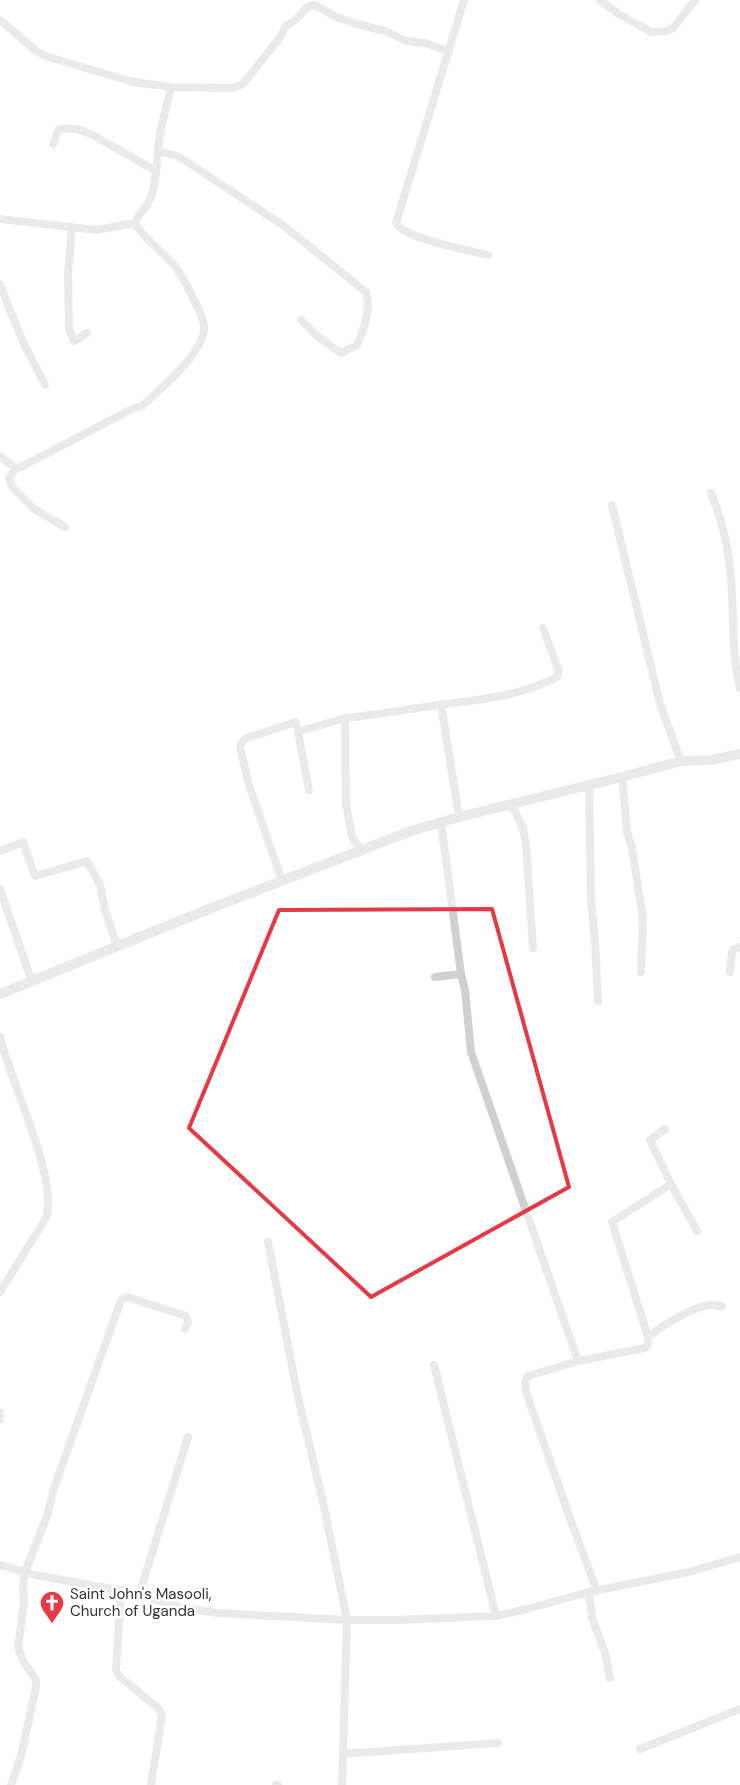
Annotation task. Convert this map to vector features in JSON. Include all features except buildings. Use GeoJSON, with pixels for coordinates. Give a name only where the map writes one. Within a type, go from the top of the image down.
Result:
{"type":"FeatureCollection","features":[{"type":"Feature","properties":{"kind":"street"},"geometry":{"type":"LineString","coordinates":[[464,0],[396,224],[416,237],[488,255]]}},
{"type":"Feature","properties":{"kind":"street"},"geometry":{"type":"LineString","coordinates":[[600,0],[620,15],[652,32],[666,31],[673,28],[695,0]]}},
{"type":"Feature","properties":{"kind":"street"},"geometry":{"type":"LineString","coordinates":[[0,20],[35,50],[45,56],[122,79],[171,87],[224,88],[241,85],[265,57],[286,26],[297,19],[307,7],[315,5],[350,22],[385,31],[406,41],[426,43],[449,52]]}},
{"type":"Feature","properties":{"kind":"street"},"geometry":{"type":"LineString","coordinates":[[135,223],[136,219],[149,204],[155,185],[161,128],[171,87]]}},
{"type":"Feature","properties":{"kind":"street"},"geometry":{"type":"LineString","coordinates":[[53,144],[59,129],[77,129],[91,134],[156,171]]}},
{"type":"Feature","properties":{"kind":"street"},"geometry":{"type":"LineString","coordinates":[[158,151],[186,160],[284,226],[366,292],[369,300],[364,330],[358,345],[341,353],[317,336],[301,320]]}},
{"type":"Feature","properties":{"kind":"street"},"geometry":{"type":"LineString","coordinates":[[0,219],[96,230],[135,223]]}},
{"type":"Feature","properties":{"kind":"street"},"geometry":{"type":"LineString","coordinates":[[65,527],[34,509],[12,487],[9,479],[15,468],[25,465],[73,441],[132,408],[142,406],[190,360],[202,338],[204,327],[202,317],[183,279],[175,266],[142,234],[135,223]]}},
{"type":"Feature","properties":{"kind":"street"},"geometry":{"type":"LineString","coordinates":[[72,227],[68,274],[68,328],[74,341],[86,333]]}},
{"type":"Feature","properties":{"kind":"street"},"geometry":{"type":"LineString","coordinates":[[0,285],[18,331],[45,385]]}},
{"type":"Feature","properties":{"kind":"street"},"geometry":{"type":"LineString","coordinates":[[0,456],[15,468]]}},
{"type":"Feature","properties":{"kind":"street"},"geometry":{"type":"LineString","coordinates":[[711,493],[719,514],[731,578],[734,649],[740,688]]}},
{"type":"Feature","properties":{"kind":"street"},"geometry":{"type":"LineString","coordinates":[[612,505],[660,704],[681,761]]}},
{"type":"Feature","properties":{"kind":"street"},"geometry":{"type":"LineString","coordinates":[[298,732],[345,718],[477,701],[510,695],[543,684],[557,677],[558,672],[543,628]]}},
{"type":"Feature","properties":{"kind":"street"},"geometry":{"type":"LineString","coordinates":[[442,704],[459,817]]}},
{"type":"Feature","properties":{"kind":"street"},"geometry":{"type":"LineString","coordinates":[[345,718],[346,804],[352,837],[361,849]]}},
{"type":"Feature","properties":{"kind":"street"},"geometry":{"type":"LineString","coordinates":[[282,880],[248,782],[240,746],[246,738],[296,722],[309,790]]}},
{"type":"Feature","properties":{"kind":"street"},"geometry":{"type":"LineString","coordinates":[[0,994],[282,880],[411,831],[459,817],[681,761],[711,760],[740,754]]}},
{"type":"Feature","properties":{"kind":"street"},"geometry":{"type":"LineString","coordinates":[[622,777],[627,831],[632,848],[643,919],[641,972]]}},
{"type":"Feature","properties":{"kind":"street"},"geometry":{"type":"LineString","coordinates":[[589,785],[590,893],[598,1001]]}},
{"type":"Feature","properties":{"kind":"street"},"geometry":{"type":"LineString","coordinates":[[511,804],[523,828],[526,845],[533,948]]}},
{"type":"Feature","properties":{"kind":"street"},"geometry":{"type":"LineString","coordinates":[[441,822],[465,990],[471,1052],[578,1361]]}},
{"type":"Feature","properties":{"kind":"street"},"geometry":{"type":"LineString","coordinates":[[0,851],[23,842],[36,876],[87,861],[100,885],[117,946]]}},
{"type":"Feature","properties":{"kind":"street"},"geometry":{"type":"LineString","coordinates":[[0,889],[32,982]]}},
{"type":"Feature","properties":{"kind":"street"},"geometry":{"type":"LineString","coordinates":[[730,972],[732,952],[740,947]]}},
{"type":"Feature","properties":{"kind":"street"},"geometry":{"type":"LineString","coordinates":[[435,977],[462,974]]}},
{"type":"Feature","properties":{"kind":"street"},"geometry":{"type":"LineString","coordinates":[[0,1037],[38,1152],[47,1186],[48,1204],[46,1218],[0,1292]]}},
{"type":"Feature","properties":{"kind":"street"},"geometry":{"type":"LineString","coordinates":[[665,1129],[650,1140],[671,1184],[698,1231]]}},
{"type":"Feature","properties":{"kind":"street"},"geometry":{"type":"LineString","coordinates":[[610,1678],[605,1653],[592,1618],[593,1592],[525,1386],[528,1376],[578,1361],[645,1348],[649,1342],[648,1337],[612,1222],[671,1184]]}},
{"type":"Feature","properties":{"kind":"street"},"geometry":{"type":"LineString","coordinates":[[268,1242],[298,1397],[348,1620],[342,1785]]}},
{"type":"Feature","properties":{"kind":"street"},"geometry":{"type":"LineString","coordinates":[[11,1785],[21,1756],[36,1687],[36,1680],[22,1659],[18,1647],[24,1603],[23,1587],[25,1572],[47,1516],[54,1488],[121,1300],[127,1297],[186,1316],[188,1322],[185,1329]]}},
{"type":"Feature","properties":{"kind":"street"},"geometry":{"type":"LineString","coordinates":[[648,1337],[661,1326],[699,1308],[710,1305],[722,1306]]}},
{"type":"Feature","properties":{"kind":"street"},"geometry":{"type":"LineString","coordinates":[[434,1365],[496,1616]]}},
{"type":"Feature","properties":{"kind":"street"},"geometry":{"type":"LineString","coordinates":[[0,1413],[0,1419]]}},
{"type":"Feature","properties":{"kind":"street"},"geometry":{"type":"LineString","coordinates":[[139,1595],[188,1437]]}},
{"type":"Feature","properties":{"kind":"street"},"geometry":{"type":"LineString","coordinates":[[0,1565],[25,1572],[121,1590],[184,1608],[217,1613],[348,1620],[396,1620],[496,1616],[593,1592],[689,1572],[740,1557]]}},
{"type":"Feature","properties":{"kind":"street"},"geometry":{"type":"LineString","coordinates":[[121,1590],[116,1670],[158,1708],[162,1715],[151,1785]]}},
{"type":"Feature","properties":{"kind":"street"},"geometry":{"type":"LineString","coordinates":[[640,1749],[740,1709]]}},
{"type":"Feature","properties":{"kind":"street"},"geometry":{"type":"LineString","coordinates":[[344,1754],[498,1743]]}},
{"type":"Feature","properties":{"kind":"highlighted area"},"geometry":{"type":"Polygon","coordinates":[[[492,909],[569,1187],[371,1297],[189,1128],[279,910],[492,909]]]}},
{"type":"Feature","properties":{"kind":"place","name":"Saint John's Masooli, Church of Uganda"},"geometry":{"type":"Point","coordinates":[52,1624]}}]}
